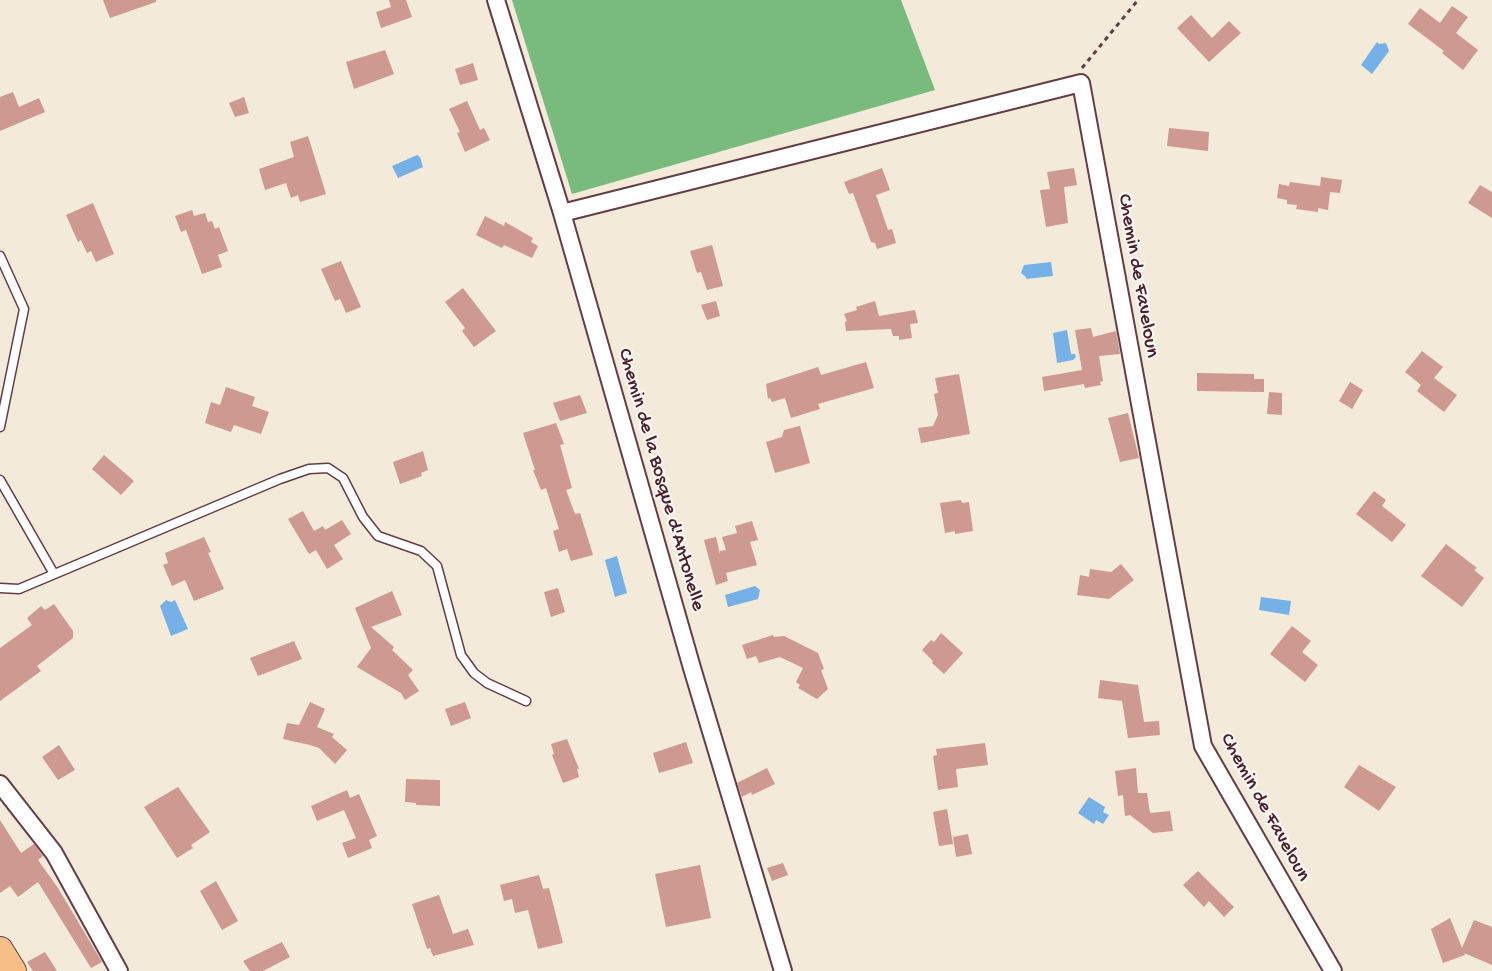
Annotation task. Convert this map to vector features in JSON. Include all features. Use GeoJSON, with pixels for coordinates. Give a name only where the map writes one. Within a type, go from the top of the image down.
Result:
{"type":"FeatureCollection","features":[{"type":"Feature","properties":{"kind":"main road"},"geometry":{"type":"LineString","coordinates":[[0,950],[13,971]]}},
{"type":"Feature","properties":{"kind":"street","name":"Chemin de la Bosque d'Antonelle"},"geometry":{"type":"LineString","coordinates":[[496,0],[562,213],[692,668],[783,971]]}},
{"type":"Feature","properties":{"kind":"street","name":"Chemin de Faveloun"},"geometry":{"type":"LineString","coordinates":[[562,213],[1081,83],[1203,746],[1333,971]]}},
{"type":"Feature","properties":{"kind":"street"},"geometry":{"type":"LineString","coordinates":[[0,784],[54,853],[119,971]]}},
{"type":"Feature","properties":{"kind":"lane"},"geometry":{"type":"LineString","coordinates":[[0,255],[24,309],[0,428]]}},
{"type":"Feature","properties":{"kind":"lane"},"geometry":{"type":"LineString","coordinates":[[0,588],[19,589],[280,479],[309,470],[328,468],[343,478],[363,517],[378,536],[421,552],[437,566],[461,655],[474,673],[487,683],[526,701]]}},
{"type":"Feature","properties":{"kind":"lane"},"geometry":{"type":"LineString","coordinates":[[0,480],[54,574]]}},
{"type":"Feature","properties":{"kind":"green space"},"geometry":{"type":"Polygon","coordinates":[[[512,0],[901,0],[935,90],[572,194],[512,0]]]}},
{"type":"Feature","properties":{"kind":"water"},"geometry":{"type":"Polygon","coordinates":[[[1377,42],[1386,43],[1389,51],[1372,74],[1361,65],[1377,42]]]}},
{"type":"Feature","properties":{"kind":"water"},"geometry":{"type":"Polygon","coordinates":[[[417,155],[423,167],[398,178],[392,166],[417,155]]]}},
{"type":"Feature","properties":{"kind":"water"},"geometry":{"type":"Polygon","coordinates":[[[1051,262],[1053,276],[1026,279],[1021,273],[1024,265],[1051,262]]]}},
{"type":"Feature","properties":{"kind":"water"},"geometry":{"type":"Polygon","coordinates":[[[1067,330],[1071,354],[1075,354],[1076,357],[1073,360],[1057,363],[1053,333],[1067,330]]]}},
{"type":"Feature","properties":{"kind":"water"},"geometry":{"type":"Polygon","coordinates":[[[617,556],[627,593],[615,597],[605,560],[617,556]]]}},
{"type":"Feature","properties":{"kind":"water"},"geometry":{"type":"Polygon","coordinates":[[[755,586],[760,590],[758,599],[728,607],[725,595],[755,586]]]}},
{"type":"Feature","properties":{"kind":"water"},"geometry":{"type":"Polygon","coordinates":[[[1261,597],[1291,601],[1289,615],[1259,610],[1261,597]]]}},
{"type":"Feature","properties":{"kind":"water"},"geometry":{"type":"Polygon","coordinates":[[[166,600],[171,602],[175,600],[188,629],[171,636],[160,606],[166,600]]]}},
{"type":"Feature","properties":{"kind":"water"},"geometry":{"type":"Polygon","coordinates":[[[1089,797],[1105,807],[1103,812],[1109,815],[1103,824],[1096,820],[1094,824],[1078,813],[1089,797]]]}},
{"type":"Feature","properties":{"kind":"building"},"geometry":{"type":"Polygon","coordinates":[[[103,0],[156,0],[156,2],[110,18],[103,0]]]}},
{"type":"Feature","properties":{"kind":"building"},"geometry":{"type":"Polygon","coordinates":[[[389,0],[406,0],[412,17],[381,28],[376,12],[391,7],[389,0]]]}},
{"type":"Feature","properties":{"kind":"building"},"geometry":{"type":"Polygon","coordinates":[[[1452,6],[1468,17],[1456,33],[1478,50],[1463,70],[1442,53],[1444,51],[1408,24],[1420,8],[1440,23],[1452,6]]]}},
{"type":"Feature","properties":{"kind":"building"},"geometry":{"type":"Polygon","coordinates":[[[1191,15],[1212,38],[1229,21],[1241,33],[1209,62],[1177,28],[1191,15]]]}},
{"type":"Feature","properties":{"kind":"building"},"geometry":{"type":"Polygon","coordinates":[[[385,50],[394,74],[354,89],[346,62],[385,50]]]}},
{"type":"Feature","properties":{"kind":"building"},"geometry":{"type":"Polygon","coordinates":[[[473,63],[478,80],[460,85],[455,69],[473,63]]]}},
{"type":"Feature","properties":{"kind":"building"},"geometry":{"type":"Polygon","coordinates":[[[13,92],[19,107],[39,98],[45,112],[0,131],[0,97],[13,92]]]}},
{"type":"Feature","properties":{"kind":"building"},"geometry":{"type":"Polygon","coordinates":[[[244,97],[249,113],[235,117],[229,103],[244,97]]]}},
{"type":"Feature","properties":{"kind":"building"},"geometry":{"type":"Polygon","coordinates":[[[467,101],[480,130],[484,128],[490,140],[465,152],[457,133],[460,132],[449,109],[467,101]]]}},
{"type":"Feature","properties":{"kind":"building"},"geometry":{"type":"Polygon","coordinates":[[[1169,128],[1209,132],[1208,151],[1167,146],[1169,128]]]}},
{"type":"Feature","properties":{"kind":"building"},"geometry":{"type":"Polygon","coordinates":[[[308,136],[326,194],[300,202],[298,195],[291,198],[286,183],[265,190],[259,169],[294,157],[290,142],[308,136]]]}},
{"type":"Feature","properties":{"kind":"building"},"geometry":{"type":"Polygon","coordinates":[[[882,168],[890,190],[876,195],[888,230],[892,229],[896,243],[877,249],[875,243],[871,242],[853,193],[849,194],[844,182],[882,168]]]}},
{"type":"Feature","properties":{"kind":"building"},"geometry":{"type":"Polygon","coordinates":[[[1074,168],[1077,185],[1064,187],[1068,223],[1046,227],[1040,190],[1050,189],[1047,172],[1074,168]]]}},
{"type":"Feature","properties":{"kind":"building"},"geometry":{"type":"Polygon","coordinates":[[[1321,177],[1342,180],[1340,193],[1330,192],[1328,210],[1318,208],[1318,212],[1296,209],[1297,205],[1287,204],[1287,200],[1277,198],[1279,184],[1289,186],[1290,182],[1320,186],[1321,177]]]}},
{"type":"Feature","properties":{"kind":"building"},"geometry":{"type":"Polygon","coordinates":[[[1480,185],[1492,192],[1492,218],[1468,203],[1480,185]]]}},
{"type":"Feature","properties":{"kind":"building"},"geometry":{"type":"Polygon","coordinates":[[[93,203],[114,254],[96,262],[91,251],[87,253],[81,240],[78,242],[66,215],[93,203]]]}},
{"type":"Feature","properties":{"kind":"building"},"geometry":{"type":"Polygon","coordinates":[[[192,210],[194,216],[205,213],[208,222],[212,221],[215,229],[219,227],[228,251],[218,255],[222,267],[202,274],[186,230],[181,232],[175,216],[192,210]]]}},
{"type":"Feature","properties":{"kind":"building"},"geometry":{"type":"Polygon","coordinates":[[[485,216],[504,226],[505,222],[533,238],[531,242],[538,246],[532,258],[504,245],[502,248],[476,235],[485,216]]]}},
{"type":"Feature","properties":{"kind":"building"},"geometry":{"type":"Polygon","coordinates":[[[712,245],[723,286],[707,290],[701,272],[697,273],[690,251],[712,245]]]}},
{"type":"Feature","properties":{"kind":"building"},"geometry":{"type":"Polygon","coordinates":[[[341,261],[361,307],[346,313],[340,299],[335,301],[321,269],[341,261]]]}},
{"type":"Feature","properties":{"kind":"building"},"geometry":{"type":"Polygon","coordinates":[[[463,288],[496,331],[474,347],[462,331],[465,328],[445,302],[463,288]]]}},
{"type":"Feature","properties":{"kind":"building"},"geometry":{"type":"Polygon","coordinates":[[[716,301],[720,316],[707,320],[701,305],[716,301]]]}},
{"type":"Feature","properties":{"kind":"building"},"geometry":{"type":"Polygon","coordinates":[[[875,301],[879,316],[915,310],[918,323],[910,324],[912,338],[899,340],[899,336],[893,336],[891,329],[846,331],[845,322],[847,321],[844,314],[857,310],[856,307],[875,301]]]}},
{"type":"Feature","properties":{"kind":"building"},"geometry":{"type":"Polygon","coordinates":[[[1091,328],[1093,337],[1116,331],[1120,354],[1099,356],[1103,381],[1100,382],[1101,385],[1085,388],[1084,384],[1044,391],[1042,377],[1082,370],[1075,330],[1091,328]]]}},
{"type":"Feature","properties":{"kind":"building"},"geometry":{"type":"Polygon","coordinates":[[[1422,351],[1443,367],[1434,378],[1457,395],[1444,412],[1417,391],[1421,385],[1405,372],[1422,351]]]}},
{"type":"Feature","properties":{"kind":"building"},"geometry":{"type":"Polygon","coordinates":[[[866,362],[874,388],[818,404],[820,409],[791,418],[785,398],[772,402],[770,398],[768,399],[766,384],[818,367],[821,375],[866,362]]]}},
{"type":"Feature","properties":{"kind":"building"},"geometry":{"type":"Polygon","coordinates":[[[1197,373],[1254,374],[1254,379],[1264,379],[1264,392],[1197,391],[1197,373]]]}},
{"type":"Feature","properties":{"kind":"building"},"geometry":{"type":"Polygon","coordinates":[[[959,374],[970,434],[921,443],[918,428],[933,426],[938,415],[934,394],[938,393],[935,378],[959,374]]]}},
{"type":"Feature","properties":{"kind":"building"},"geometry":{"type":"Polygon","coordinates":[[[1350,382],[1363,390],[1352,409],[1339,401],[1350,382]]]}},
{"type":"Feature","properties":{"kind":"building"},"geometry":{"type":"Polygon","coordinates":[[[226,387],[255,397],[252,406],[269,412],[261,434],[234,425],[231,432],[205,423],[211,402],[220,405],[226,387]]]}},
{"type":"Feature","properties":{"kind":"building"},"geometry":{"type":"Polygon","coordinates":[[[1269,392],[1282,393],[1282,415],[1267,414],[1269,392]]]}},
{"type":"Feature","properties":{"kind":"building"},"geometry":{"type":"Polygon","coordinates":[[[580,395],[587,413],[560,421],[553,403],[580,395]]]}},
{"type":"Feature","properties":{"kind":"building"},"geometry":{"type":"Polygon","coordinates":[[[1128,413],[1139,458],[1120,462],[1108,418],[1128,413]]]}},
{"type":"Feature","properties":{"kind":"building"},"geometry":{"type":"Polygon","coordinates":[[[556,423],[564,444],[560,445],[572,488],[566,490],[575,514],[580,513],[593,555],[571,561],[567,549],[559,552],[553,531],[559,529],[546,488],[541,490],[533,470],[535,470],[523,433],[556,423]]]}},
{"type":"Feature","properties":{"kind":"building"},"geometry":{"type":"Polygon","coordinates":[[[800,426],[810,463],[775,473],[766,442],[782,437],[784,430],[800,426]]]}},
{"type":"Feature","properties":{"kind":"building"},"geometry":{"type":"Polygon","coordinates":[[[423,451],[428,470],[421,473],[422,476],[400,484],[393,462],[423,451]]]}},
{"type":"Feature","properties":{"kind":"building"},"geometry":{"type":"Polygon","coordinates":[[[104,455],[134,481],[121,495],[92,469],[104,455]]]}},
{"type":"Feature","properties":{"kind":"building"},"geometry":{"type":"Polygon","coordinates":[[[1374,491],[1386,500],[1382,506],[1406,525],[1392,542],[1356,514],[1374,491]]]}},
{"type":"Feature","properties":{"kind":"building"},"geometry":{"type":"Polygon","coordinates":[[[961,500],[962,503],[969,502],[973,531],[945,533],[940,503],[961,500]]]}},
{"type":"Feature","properties":{"kind":"building"},"geometry":{"type":"Polygon","coordinates":[[[303,511],[314,531],[323,526],[325,530],[342,520],[351,534],[334,545],[343,559],[327,569],[316,550],[309,554],[288,519],[303,511]]]}},
{"type":"Feature","properties":{"kind":"building"},"geometry":{"type":"Polygon","coordinates":[[[752,521],[758,540],[750,542],[757,565],[726,573],[728,581],[716,585],[704,540],[716,537],[720,554],[720,551],[726,550],[722,537],[737,533],[735,526],[752,521]]]}},
{"type":"Feature","properties":{"kind":"building"},"geometry":{"type":"Polygon","coordinates":[[[204,537],[211,552],[208,553],[224,589],[194,601],[185,580],[172,586],[163,565],[168,563],[165,553],[204,537]]]}},
{"type":"Feature","properties":{"kind":"building"},"geometry":{"type":"Polygon","coordinates":[[[1446,544],[1477,568],[1474,570],[1484,578],[1462,607],[1421,576],[1446,544]]]}},
{"type":"Feature","properties":{"kind":"building"},"geometry":{"type":"Polygon","coordinates":[[[1121,564],[1134,580],[1109,599],[1077,595],[1080,575],[1089,577],[1090,569],[1111,572],[1121,564]]]}},
{"type":"Feature","properties":{"kind":"building"},"geometry":{"type":"Polygon","coordinates":[[[558,588],[565,612],[551,617],[544,592],[558,588]]]}},
{"type":"Feature","properties":{"kind":"building"},"geometry":{"type":"Polygon","coordinates":[[[392,591],[402,615],[371,627],[394,647],[392,650],[413,670],[408,675],[419,691],[405,700],[401,693],[357,667],[371,648],[355,608],[392,591]]]}},
{"type":"Feature","properties":{"kind":"building"},"geometry":{"type":"Polygon","coordinates":[[[54,604],[73,631],[73,638],[37,666],[41,671],[0,701],[0,648],[32,625],[27,618],[41,606],[45,610],[54,604]]]}},
{"type":"Feature","properties":{"kind":"building"},"geometry":{"type":"Polygon","coordinates":[[[1292,626],[1311,641],[1302,652],[1318,665],[1305,682],[1270,654],[1292,626]]]}},
{"type":"Feature","properties":{"kind":"building"},"geometry":{"type":"Polygon","coordinates":[[[941,633],[963,653],[944,674],[922,650],[931,640],[934,642],[941,633]]]}},
{"type":"Feature","properties":{"kind":"building"},"geometry":{"type":"Polygon","coordinates":[[[773,635],[774,637],[784,636],[818,653],[828,689],[817,699],[798,688],[800,685],[796,682],[803,668],[780,657],[759,663],[756,656],[747,659],[742,645],[773,635]]]}},
{"type":"Feature","properties":{"kind":"building"},"geometry":{"type":"Polygon","coordinates":[[[294,641],[302,659],[258,676],[250,658],[294,641]]]}},
{"type":"Feature","properties":{"kind":"building"},"geometry":{"type":"Polygon","coordinates":[[[1100,680],[1138,685],[1144,722],[1159,721],[1160,735],[1128,738],[1122,701],[1098,698],[1100,680]]]}},
{"type":"Feature","properties":{"kind":"building"},"geometry":{"type":"Polygon","coordinates":[[[310,702],[325,709],[317,727],[334,734],[332,737],[347,750],[335,764],[319,748],[283,739],[287,723],[299,725],[310,702]]]}},
{"type":"Feature","properties":{"kind":"building"},"geometry":{"type":"Polygon","coordinates":[[[465,702],[471,718],[451,726],[445,709],[465,702]]]}},
{"type":"Feature","properties":{"kind":"building"},"geometry":{"type":"Polygon","coordinates":[[[567,739],[579,769],[577,769],[579,777],[563,783],[552,755],[554,754],[551,744],[567,739]]]}},
{"type":"Feature","properties":{"kind":"building"},"geometry":{"type":"Polygon","coordinates":[[[686,742],[693,763],[659,773],[653,753],[686,742]]]}},
{"type":"Feature","properties":{"kind":"building"},"geometry":{"type":"Polygon","coordinates":[[[985,743],[988,765],[956,769],[958,787],[938,790],[933,756],[937,755],[936,749],[985,743]]]}},
{"type":"Feature","properties":{"kind":"building"},"geometry":{"type":"Polygon","coordinates":[[[59,745],[75,770],[58,780],[42,757],[59,745]]]}},
{"type":"Feature","properties":{"kind":"building"},"geometry":{"type":"Polygon","coordinates":[[[1359,765],[1396,787],[1379,811],[1344,787],[1359,765]]]}},
{"type":"Feature","properties":{"kind":"building"},"geometry":{"type":"Polygon","coordinates":[[[767,768],[775,784],[752,795],[751,792],[742,797],[737,783],[767,768]]]}},
{"type":"Feature","properties":{"kind":"building"},"geometry":{"type":"Polygon","coordinates":[[[1136,768],[1138,793],[1147,793],[1150,813],[1170,811],[1173,831],[1153,833],[1130,815],[1125,816],[1123,795],[1118,796],[1115,771],[1136,768]]]}},
{"type":"Feature","properties":{"kind":"building"},"geometry":{"type":"Polygon","coordinates":[[[406,779],[440,780],[440,806],[405,802],[406,779]]]}},
{"type":"Feature","properties":{"kind":"building"},"geometry":{"type":"Polygon","coordinates":[[[178,787],[210,832],[191,845],[193,848],[177,858],[144,807],[178,787]]]}},
{"type":"Feature","properties":{"kind":"building"},"geometry":{"type":"Polygon","coordinates":[[[347,790],[350,798],[359,794],[377,836],[369,840],[372,848],[348,858],[342,843],[356,838],[344,810],[317,821],[311,806],[347,790]]]}},
{"type":"Feature","properties":{"kind":"building"},"geometry":{"type":"Polygon","coordinates":[[[947,809],[953,844],[939,846],[933,812],[947,809]]]}},
{"type":"Feature","properties":{"kind":"building"},"geometry":{"type":"Polygon","coordinates":[[[0,820],[21,853],[34,844],[43,856],[38,860],[58,888],[102,962],[91,968],[38,882],[18,897],[10,886],[0,893],[0,820]]]}},
{"type":"Feature","properties":{"kind":"building"},"geometry":{"type":"Polygon","coordinates":[[[968,834],[972,854],[956,857],[953,837],[968,834]]]}},
{"type":"Feature","properties":{"kind":"building"},"geometry":{"type":"Polygon","coordinates":[[[783,863],[788,875],[772,881],[767,868],[783,863]]]}},
{"type":"Feature","properties":{"kind":"building"},"geometry":{"type":"Polygon","coordinates":[[[700,865],[711,918],[666,927],[655,874],[700,865]]]}},
{"type":"Feature","properties":{"kind":"building"},"geometry":{"type":"Polygon","coordinates":[[[1198,871],[1234,907],[1224,917],[1209,901],[1204,907],[1183,885],[1198,871]]]}},
{"type":"Feature","properties":{"kind":"building"},"geometry":{"type":"Polygon","coordinates":[[[539,875],[543,889],[549,888],[563,943],[538,949],[528,910],[515,913],[512,899],[504,901],[500,885],[539,875]]]}},
{"type":"Feature","properties":{"kind":"building"},"geometry":{"type":"Polygon","coordinates":[[[216,881],[238,921],[222,930],[200,891],[216,881]]]}},
{"type":"Feature","properties":{"kind":"building"},"geometry":{"type":"Polygon","coordinates":[[[439,895],[453,934],[468,929],[474,945],[433,956],[430,948],[427,949],[412,904],[439,895]]]}},
{"type":"Feature","properties":{"kind":"building"},"geometry":{"type":"Polygon","coordinates":[[[1450,918],[1462,948],[1474,920],[1492,927],[1492,965],[1464,953],[1465,955],[1443,963],[1431,929],[1450,918]]]}},
{"type":"Feature","properties":{"kind":"building"},"geometry":{"type":"Polygon","coordinates":[[[282,942],[290,957],[263,971],[250,971],[243,961],[282,942]]]}},
{"type":"Feature","properties":{"kind":"building"},"geometry":{"type":"Polygon","coordinates":[[[45,952],[57,971],[33,971],[27,962],[45,952]]]}}]}
